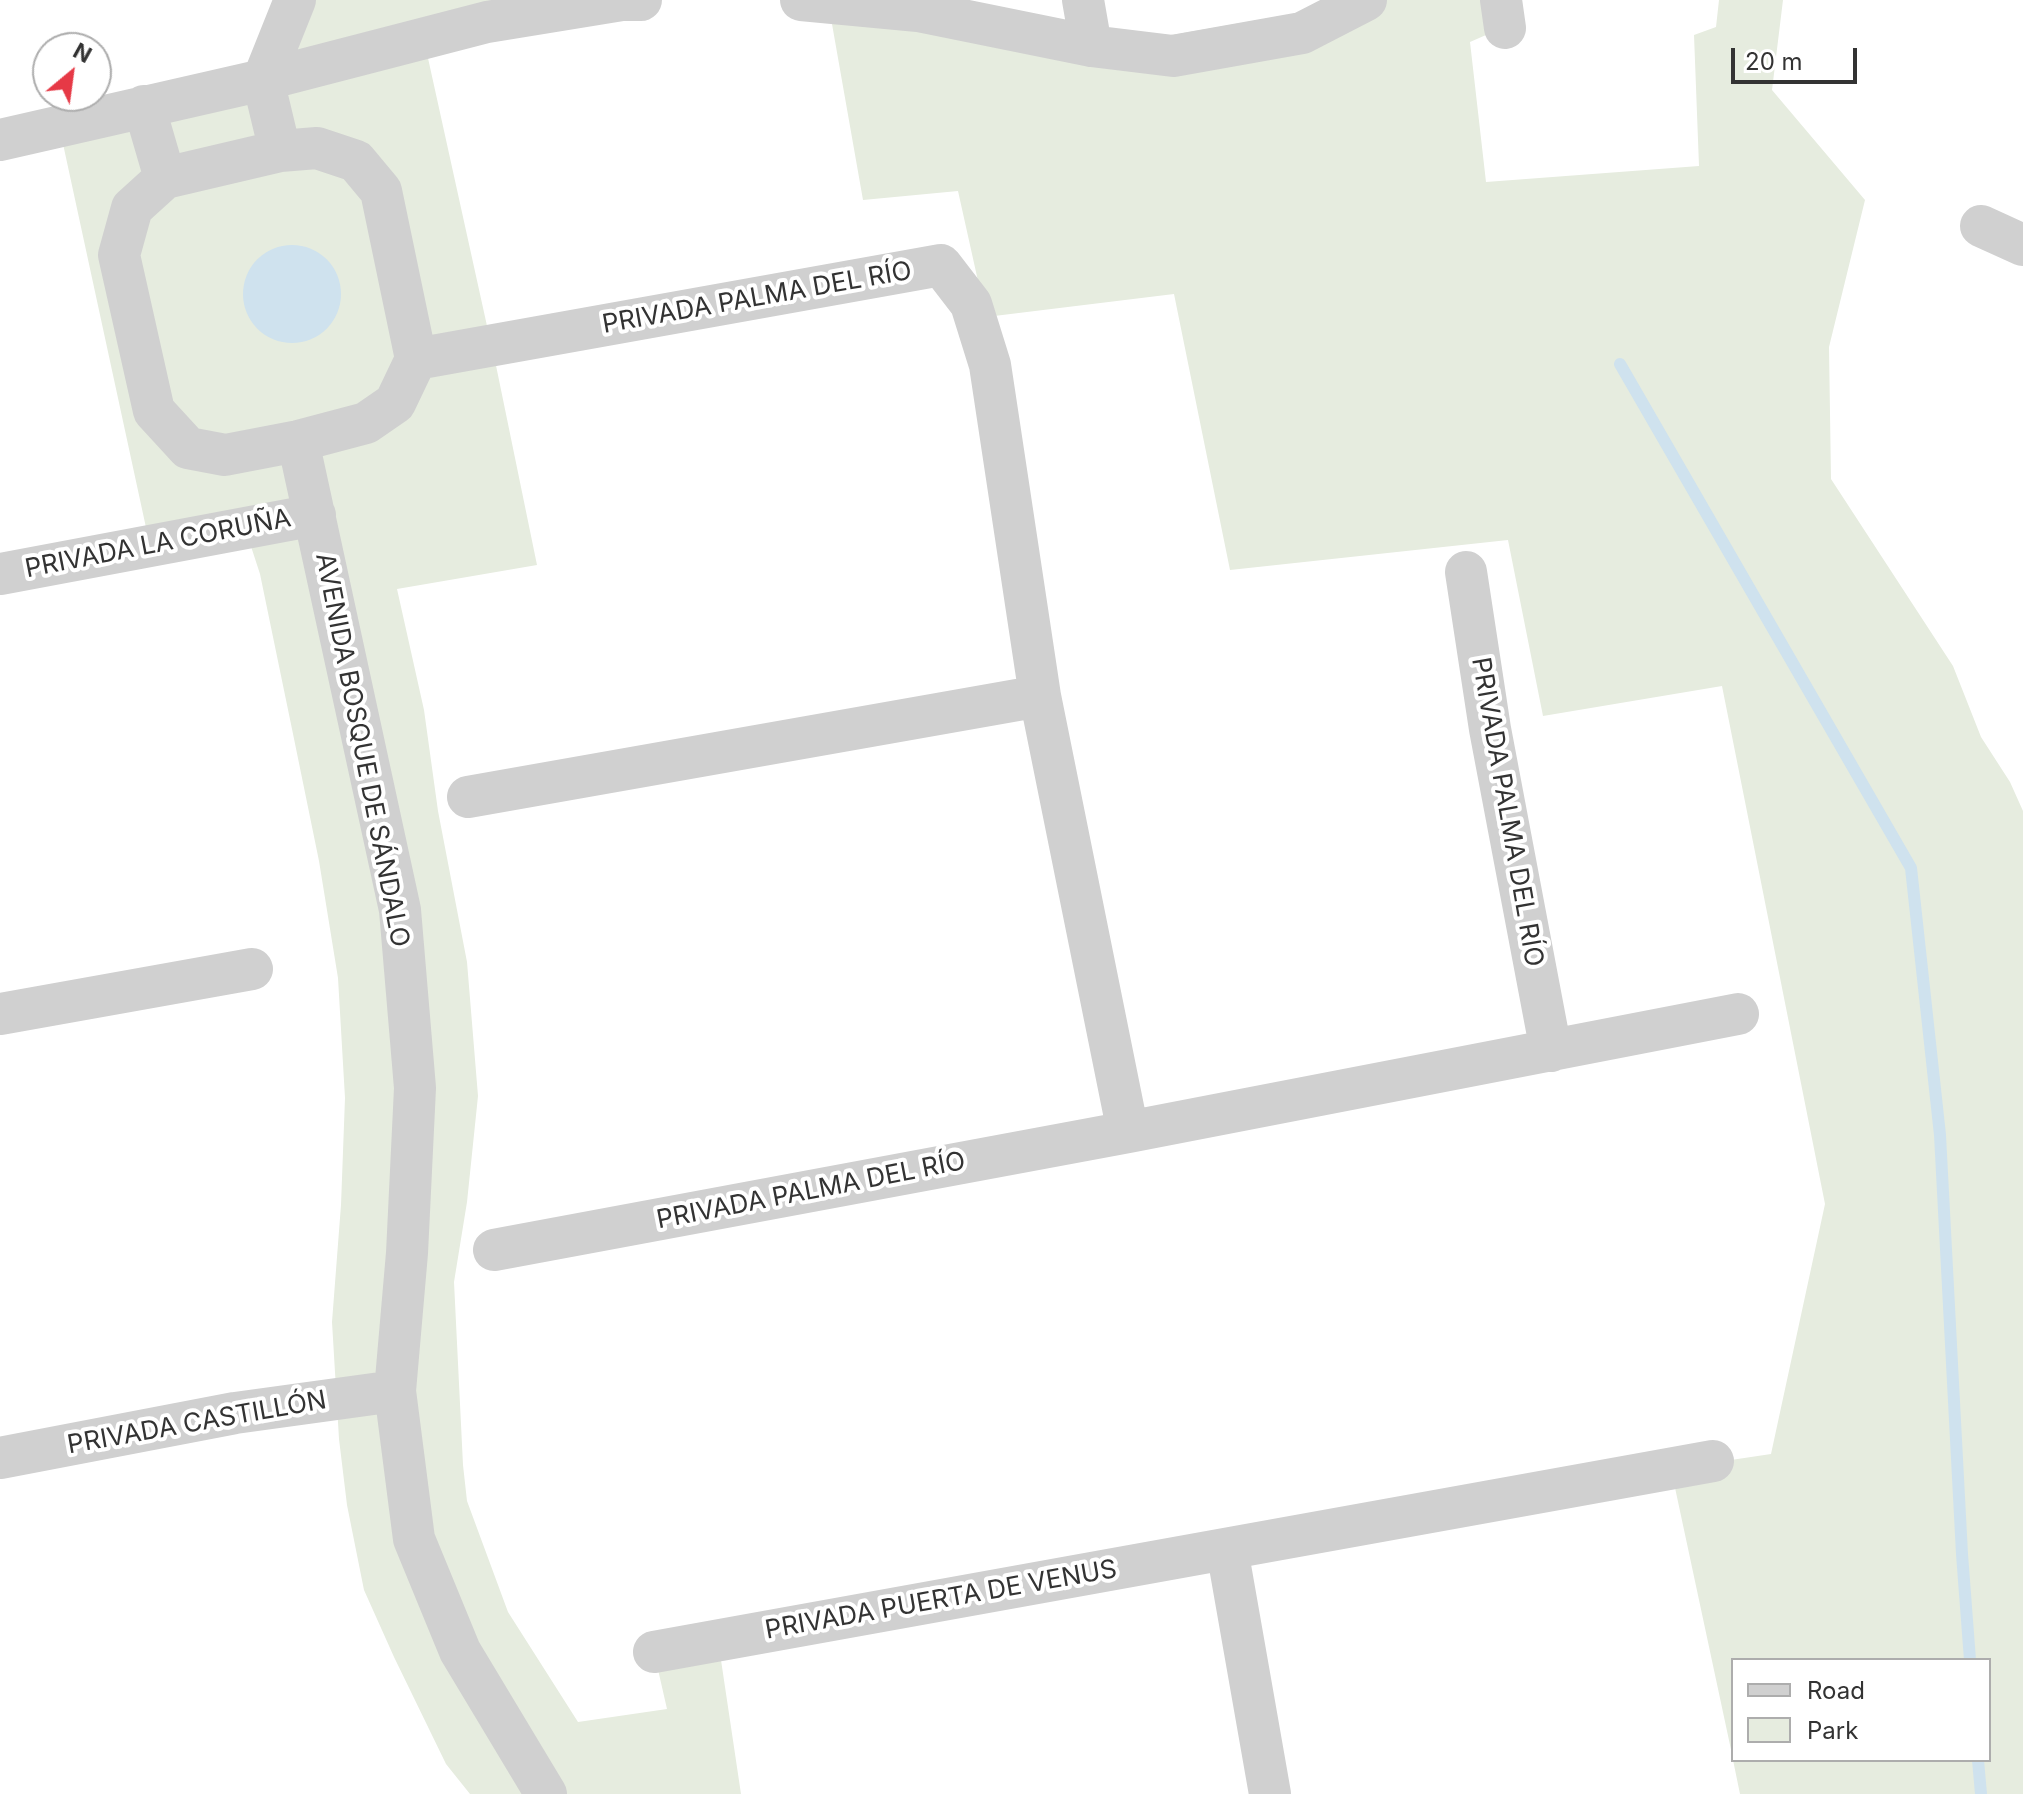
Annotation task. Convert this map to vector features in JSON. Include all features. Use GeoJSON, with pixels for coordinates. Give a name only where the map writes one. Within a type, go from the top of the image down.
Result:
{"type":"FeatureCollection","features":[{"type":"Feature","properties":{"kind":"street"},"geometry":{"type":"LineString","coordinates":[[280,151],[263,80],[295,0]]}},
{"type":"Feature","properties":{"kind":"street"},"geometry":{"type":"LineString","coordinates":[[0,140],[263,80],[487,22],[622,0],[641,0]]}},
{"type":"Feature","properties":{"kind":"street"},"geometry":{"type":"LineString","coordinates":[[801,0],[918,11],[1091,46],[1173,56],[1302,33],[1366,0]]}},
{"type":"Feature","properties":{"kind":"street"},"geometry":{"type":"LineString","coordinates":[[1083,0],[1091,46]]}},
{"type":"Feature","properties":{"kind":"street"},"geometry":{"type":"LineString","coordinates":[[144,106],[165,178]]}},
{"type":"Feature","properties":{"kind":"street"},"geometry":{"type":"LineString","coordinates":[[317,148],[356,161],[381,191],[416,359],[395,403],[366,423],[298,441],[225,455],[188,448],[154,411],[119,255],[132,208],[165,178],[280,151],[317,148]]}},
{"type":"Feature","properties":{"kind":"street"},"geometry":{"type":"LineString","coordinates":[[1981,226],[2023,245]]}},
{"type":"Feature","properties":{"kind":"street","name":"PRIVADA PALMA DEL RÍO"},"geometry":{"type":"LineString","coordinates":[[416,359],[941,265],[971,304],[990,365],[1040,696],[1128,1132]]}},
{"type":"Feature","properties":{"kind":"street","name":"AVENIDA BOSQUE DE SÁNDALO"},"geometry":{"type":"LineString","coordinates":[[298,441],[400,910],[415,1088],[407,1253],[395,1391],[414,1539],[460,1651],[546,1794]]}},
{"type":"Feature","properties":{"kind":"street","name":"PRIVADA LA CORUÑA"},"geometry":{"type":"LineString","coordinates":[[0,574],[315,515]]}},
{"type":"Feature","properties":{"kind":"street","name":"PRIVADA PALMA DEL RÍO"},"geometry":{"type":"LineString","coordinates":[[1466,572],[1490,729],[1551,1051]]}},
{"type":"Feature","properties":{"kind":"street"},"geometry":{"type":"LineString","coordinates":[[468,797],[1040,696]]}},
{"type":"Feature","properties":{"kind":"street"},"geometry":{"type":"LineString","coordinates":[[0,1014],[252,969]]}},
{"type":"Feature","properties":{"kind":"street","name":"PRIVADA PALMA DEL RÍO"},"geometry":{"type":"LineString","coordinates":[[494,1250],[1738,1014]]}},
{"type":"Feature","properties":{"kind":"street","name":"PRIVADA CASTILLÓN"},"geometry":{"type":"LineString","coordinates":[[0,1458],[235,1413],[395,1391]]}},
{"type":"Feature","properties":{"kind":"street","name":"PRIVADA PUERTA DE VENUS"},"geometry":{"type":"LineString","coordinates":[[654,1652],[1713,1461]]}},
{"type":"Feature","properties":{"kind":"street"},"geometry":{"type":"LineString","coordinates":[[1227,1549],[1270,1794]]}},
{"type":"Feature","properties":{"kind":"green space"},"geometry":{"type":"Polygon","coordinates":[[[299,0],[604,0],[269,74],[299,0]]]}},
{"type":"Feature","properties":{"kind":"green space"},"geometry":{"type":"Polygon","coordinates":[[[1374,0],[1498,0],[1502,28],[1470,42],[1486,182],[1699,166],[1694,35],[1716,27],[1719,0],[1783,0],[1772,90],[1865,200],[1829,347],[1831,479],[1953,666],[1981,737],[2010,782],[2023,811],[2023,1794],[1740,1794],[1733,1762],[1991,1762],[1991,1658],[1731,1658],[1731,1750],[1671,1469],[1771,1454],[1825,1204],[1722,686],[1543,716],[1508,540],[1230,570],[1174,294],[986,317],[958,191],[863,200],[829,7],[1091,49],[1374,0]]]}},
{"type":"Feature","properties":{"kind":"green space"},"geometry":{"type":"Polygon","coordinates":[[[424,40],[491,344],[418,357],[382,189],[281,150],[264,80],[424,40]]]}},
{"type":"Feature","properties":{"kind":"green space"},"geometry":{"type":"Polygon","coordinates":[[[263,80],[279,149],[166,177],[146,107],[263,80]]]}},
{"type":"Feature","properties":{"kind":"green space"},"geometry":{"type":"Polygon","coordinates":[[[143,108],[164,178],[131,207],[118,255],[136,333],[120,255],[133,208],[165,179],[280,151],[316,149],[356,162],[380,192],[416,358],[395,402],[366,423],[248,450],[298,442],[314,515],[300,442],[368,425],[395,403],[417,359],[492,346],[537,565],[397,589],[424,710],[438,811],[467,962],[478,1096],[467,1202],[454,1282],[467,1501],[508,1612],[578,1722],[667,1709],[654,1652],[718,1640],[741,1794],[470,1794],[446,1764],[364,1590],[347,1505],[339,1439],[332,1322],[345,1098],[338,978],[319,861],[260,574],[245,528],[150,546],[60,130],[143,108]]]}},
{"type":"Feature","properties":{"kind":"water"},"geometry":{"type":"Polygon","coordinates":[[[292,245],[311,249],[327,259],[337,275],[341,294],[337,313],[327,329],[311,339],[292,343],[273,339],[257,329],[247,313],[243,294],[247,275],[257,259],[273,249],[292,245]]]}},
{"type":"Feature","properties":{"kind":"waterway"},"geometry":{"type":"LineString","coordinates":[[1620,364],[1911,868],[1940,1135],[1970,1658]]}},
{"type":"Feature","properties":{"kind":"waterway"},"geometry":{"type":"LineString","coordinates":[[1978,1762],[1981,1794]]}}]}
